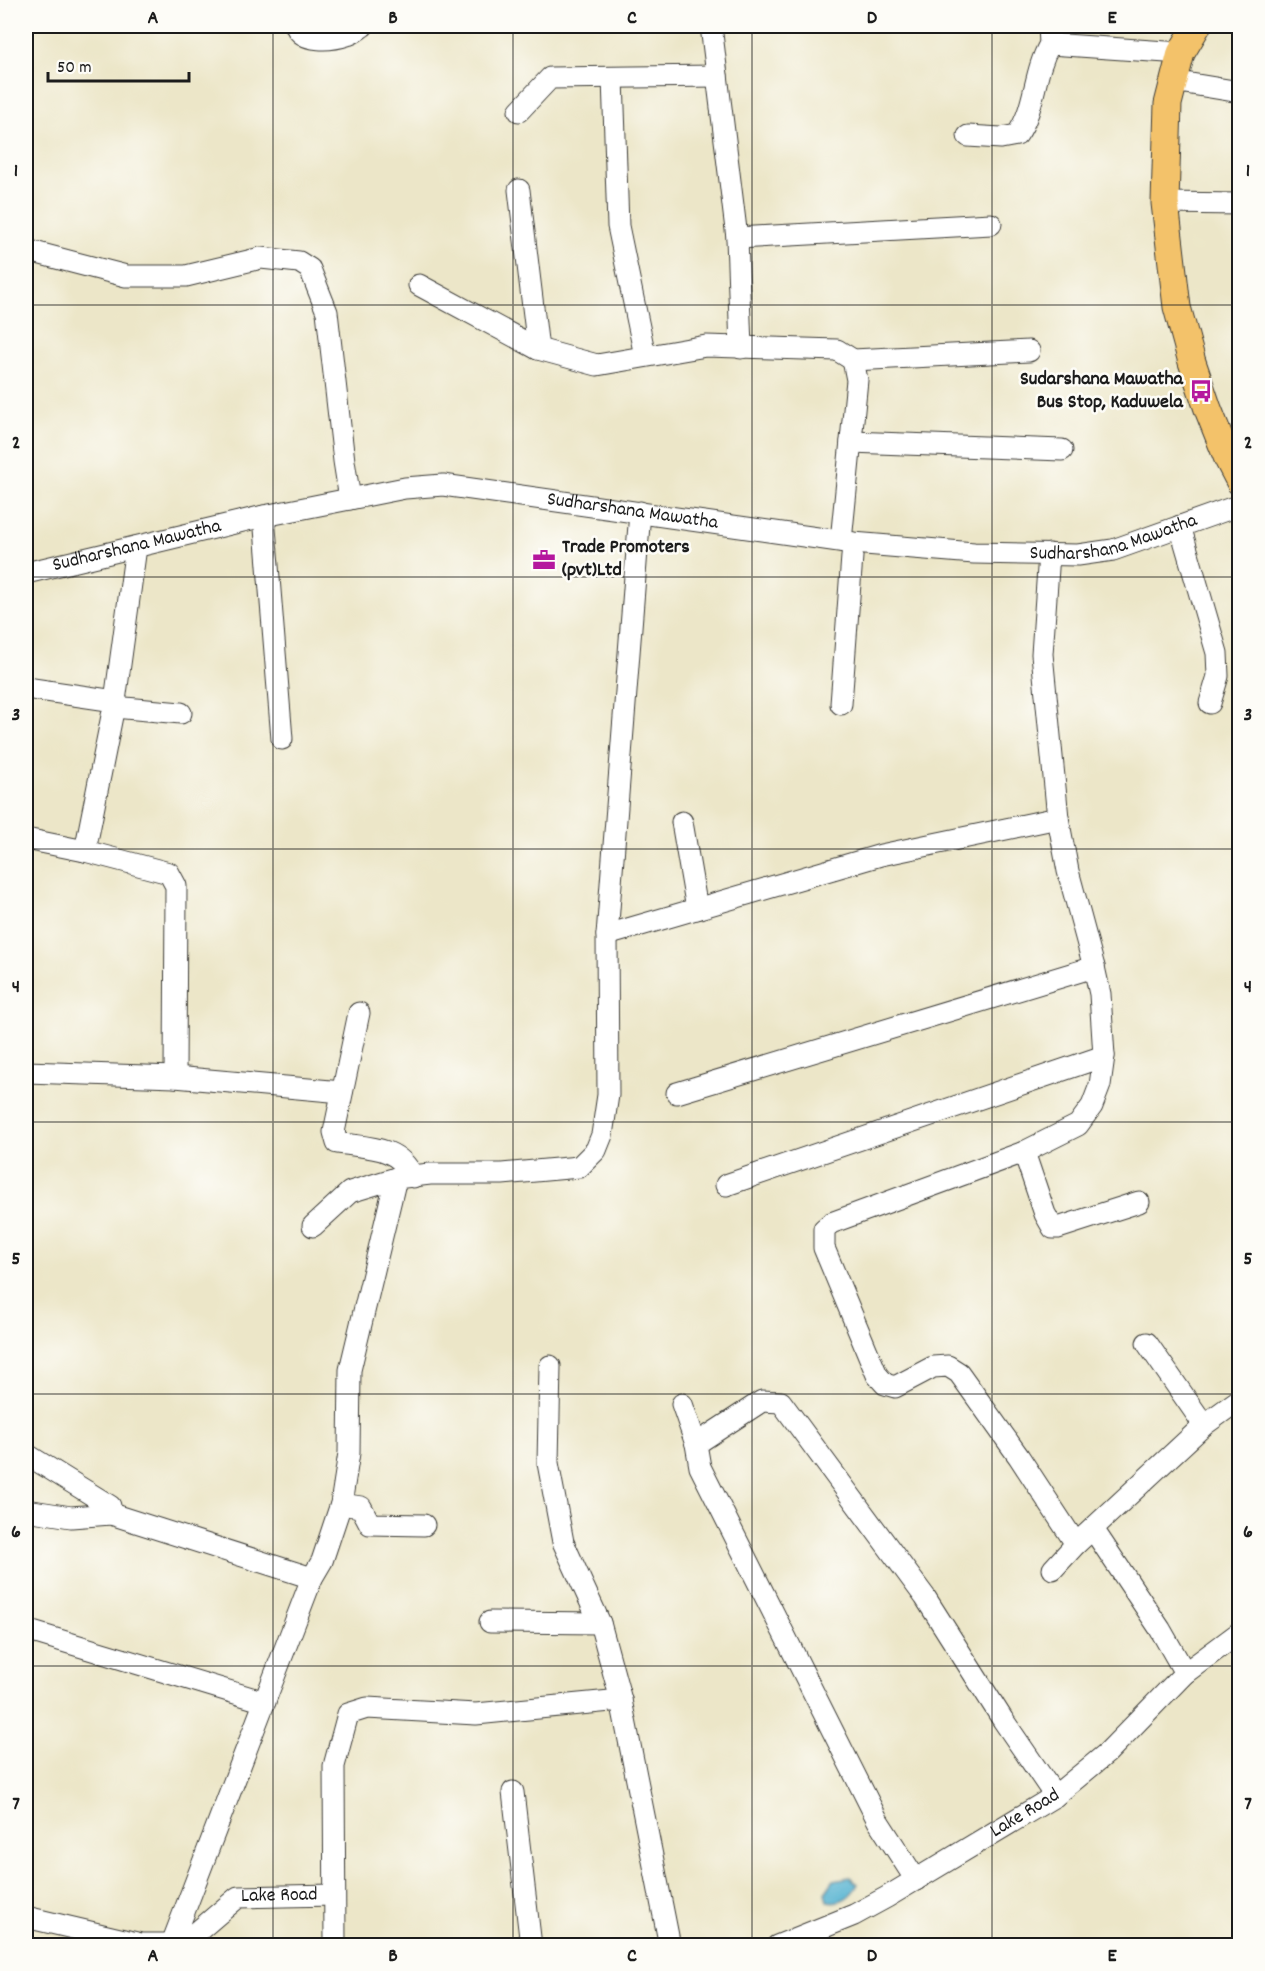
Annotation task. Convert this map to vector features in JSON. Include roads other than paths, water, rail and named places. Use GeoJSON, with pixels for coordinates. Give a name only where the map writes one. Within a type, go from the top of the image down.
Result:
{"type":"FeatureCollection","features":[{"type":"Feature","properties":{"kind":"main road"},"geometry":{"type":"LineString","coordinates":[[1197,26],[1182,53],[1168,104],[1165,203],[1177,307],[1208,409],[1239,482]]}},
{"type":"Feature","properties":{"kind":"street"},"geometry":{"type":"LineString","coordinates":[[296,26],[298,31],[313,39],[348,35],[363,26]]}},
{"type":"Feature","properties":{"kind":"street"},"geometry":{"type":"LineString","coordinates":[[711,26],[738,238],[741,348]]}},
{"type":"Feature","properties":{"kind":"street"},"geometry":{"type":"LineString","coordinates":[[968,136],[1001,138],[1017,135],[1025,123],[1050,35],[1182,53]]}},
{"type":"Feature","properties":{"kind":"street"},"geometry":{"type":"LineString","coordinates":[[519,111],[550,78],[717,76]]}},
{"type":"Feature","properties":{"kind":"street"},"geometry":{"type":"LineString","coordinates":[[613,78],[618,226],[645,356]]}},
{"type":"Feature","properties":{"kind":"street"},"geometry":{"type":"LineString","coordinates":[[1173,81],[1239,92]]}},
{"type":"Feature","properties":{"kind":"street"},"geometry":{"type":"LineString","coordinates":[[519,190],[538,349]]}},
{"type":"Feature","properties":{"kind":"street"},"geometry":{"type":"LineString","coordinates":[[1165,203],[1239,204]]}},
{"type":"Feature","properties":{"kind":"street"},"geometry":{"type":"LineString","coordinates":[[738,238],[991,224]]}},
{"type":"Feature","properties":{"kind":"street"},"geometry":{"type":"LineString","coordinates":[[26,250],[126,276],[186,276],[261,258],[299,262],[310,269],[327,312],[350,499]]}},
{"type":"Feature","properties":{"kind":"street"},"geometry":{"type":"LineString","coordinates":[[419,285],[538,349],[597,365],[706,346],[837,350],[853,360],[1029,351]]}},
{"type":"Feature","properties":{"kind":"street"},"geometry":{"type":"LineString","coordinates":[[841,704],[851,442],[856,380],[853,360]]}},
{"type":"Feature","properties":{"kind":"street"},"geometry":{"type":"LineString","coordinates":[[851,442],[1062,450]]}},
{"type":"Feature","properties":{"kind":"street","name":"Sudharshana Mawatha"},"geometry":{"type":"LineString","coordinates":[[26,573],[264,516],[405,488],[443,485],[847,542],[974,553],[1078,555],[1113,550],[1239,505]]}},
{"type":"Feature","properties":{"kind":"street"},"geometry":{"type":"LineString","coordinates":[[314,1226],[350,1192],[430,1174],[502,1174],[579,1167],[596,1150],[602,1135],[608,1095],[607,935],[640,512]]}},
{"type":"Feature","properties":{"kind":"street"},"geometry":{"type":"LineString","coordinates":[[264,516],[282,739]]}},
{"type":"Feature","properties":{"kind":"street"},"geometry":{"type":"LineString","coordinates":[[1180,526],[1217,653],[1218,676],[1210,703]]}},
{"type":"Feature","properties":{"kind":"street"},"geometry":{"type":"LineString","coordinates":[[85,851],[115,704],[136,547]]}},
{"type":"Feature","properties":{"kind":"street"},"geometry":{"type":"LineString","coordinates":[[1049,554],[1042,654],[1058,818],[1068,872],[1100,994],[1104,1056],[1100,1085],[1092,1106],[1078,1125],[1024,1152],[831,1223],[824,1229],[824,1248],[877,1375],[885,1384],[895,1387],[933,1367],[948,1366],[959,1374],[1019,1456],[1076,1545]]}},
{"type":"Feature","properties":{"kind":"street"},"geometry":{"type":"LineString","coordinates":[[26,688],[181,713]]}},
{"type":"Feature","properties":{"kind":"street"},"geometry":{"type":"LineString","coordinates":[[607,935],[881,855],[1058,818]]}},
{"type":"Feature","properties":{"kind":"street"},"geometry":{"type":"LineString","coordinates":[[682,822],[697,909]]}},
{"type":"Feature","properties":{"kind":"street"},"geometry":{"type":"LineString","coordinates":[[26,839],[85,851],[169,873],[176,886],[175,1077]]}},
{"type":"Feature","properties":{"kind":"street"},"geometry":{"type":"LineString","coordinates":[[677,1093],[1094,967]]}},
{"type":"Feature","properties":{"kind":"street"},"geometry":{"type":"LineString","coordinates":[[171,1945],[312,1578],[322,1561],[341,1504],[349,1453],[350,1370],[407,1165],[387,1151],[337,1143],[333,1132],[359,1013]]}},
{"type":"Feature","properties":{"kind":"street"},"geometry":{"type":"LineString","coordinates":[[726,1185],[1104,1056]]}},
{"type":"Feature","properties":{"kind":"street"},"geometry":{"type":"LineString","coordinates":[[26,1072],[175,1077],[342,1092]]}},
{"type":"Feature","properties":{"kind":"street"},"geometry":{"type":"LineString","coordinates":[[1024,1152],[1045,1214],[1053,1228],[1139,1202]]}},
{"type":"Feature","properties":{"kind":"street"},"geometry":{"type":"LineString","coordinates":[[1147,1343],[1204,1425]]}},
{"type":"Feature","properties":{"kind":"street"},"geometry":{"type":"LineString","coordinates":[[550,1366],[548,1463],[563,1542],[600,1623],[621,1700],[670,1946]]}},
{"type":"Feature","properties":{"kind":"street"},"geometry":{"type":"LineString","coordinates":[[1053,1569],[1204,1425],[1239,1399]]}},
{"type":"Feature","properties":{"kind":"street"},"geometry":{"type":"LineString","coordinates":[[696,1444],[762,1401],[781,1402],[925,1597],[1003,1720],[1055,1796]]}},
{"type":"Feature","properties":{"kind":"street"},"geometry":{"type":"LineString","coordinates":[[682,1404],[696,1444],[700,1467],[878,1821],[916,1880]]}},
{"type":"Feature","properties":{"kind":"street"},"geometry":{"type":"LineString","coordinates":[[26,1454],[110,1506],[111,1514]]}},
{"type":"Feature","properties":{"kind":"street"},"geometry":{"type":"LineString","coordinates":[[341,1504],[361,1507],[370,1524],[424,1526]]}},
{"type":"Feature","properties":{"kind":"street"},"geometry":{"type":"LineString","coordinates":[[26,1510],[71,1517],[111,1514],[312,1578]]}},
{"type":"Feature","properties":{"kind":"street"},"geometry":{"type":"LineString","coordinates":[[1093,1529],[1160,1629],[1185,1673]]}},
{"type":"Feature","properties":{"kind":"street"},"geometry":{"type":"LineString","coordinates":[[490,1622],[600,1623]]}},
{"type":"Feature","properties":{"kind":"street"},"geometry":{"type":"LineString","coordinates":[[26,1630],[265,1702]]}},
{"type":"Feature","properties":{"kind":"street","name":"Lake Road"},"geometry":{"type":"LineString","coordinates":[[777,1946],[854,1915],[1055,1796],[1107,1753],[1185,1673],[1239,1632]]}},
{"type":"Feature","properties":{"kind":"street"},"geometry":{"type":"LineString","coordinates":[[335,1946],[334,1766],[348,1714],[367,1708],[476,1713],[621,1700]]}},
{"type":"Feature","properties":{"kind":"street"},"geometry":{"type":"LineString","coordinates":[[513,1792],[531,1946]]}},
{"type":"Feature","properties":{"kind":"street","name":"Lake Road"},"geometry":{"type":"LineString","coordinates":[[26,1917],[141,1944],[171,1945],[196,1933],[238,1897],[334,1895]]}},
{"type":"Feature","properties":{"kind":"water"},"geometry":{"type":"Polygon","coordinates":[[[850,1877],[858,1884],[852,1893],[842,1900],[827,1901],[825,1893],[834,1880],[850,1877]]]}},
{"type":"Feature","properties":{"kind":"place","name":"Sudarshana Mawatha Bus Stop, Kaduwela"},"geometry":{"type":"Point","coordinates":[1201,391]}},
{"type":"Feature","properties":{"kind":"place","name":"Trade Promoters (pvt)Ltd"},"geometry":{"type":"Point","coordinates":[544,560]}}]}
